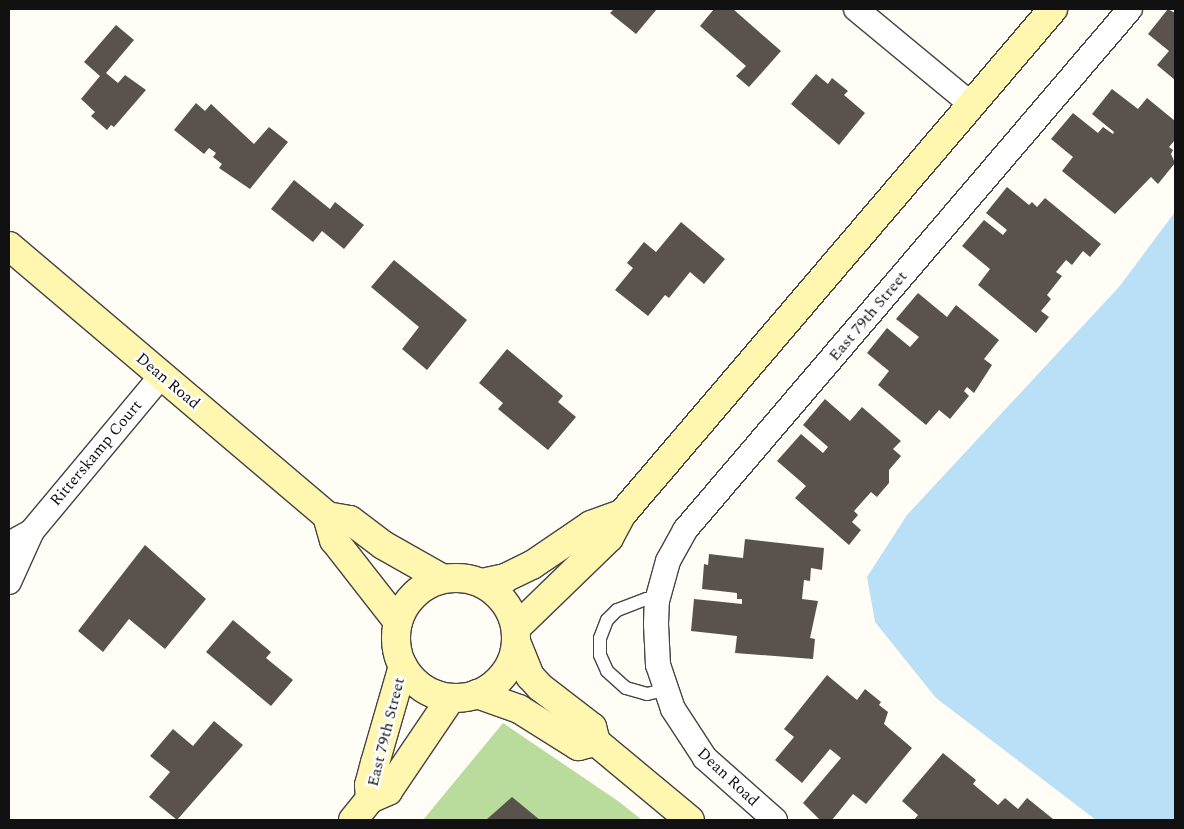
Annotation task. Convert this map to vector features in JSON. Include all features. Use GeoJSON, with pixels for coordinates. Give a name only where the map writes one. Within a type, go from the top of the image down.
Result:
{"type":"FeatureCollection","features":[{"type":"Feature","properties":{"kind":"street"},"geometry":{"type":"LineString","coordinates":[[856,9],[971,104]]}},
{"type":"Feature","properties":{"kind":"street"},"geometry":{"type":"LineString","coordinates":[[464,696],[489,689],[504,675],[517,635],[609,538],[622,514],[1053,9]]}},
{"type":"Feature","properties":{"kind":"street","name":"East 79th Street"},"geometry":{"type":"LineString","coordinates":[[656,647],[657,601],[668,561],[685,530],[1130,9]]}},
{"type":"Feature","properties":{"kind":"street","name":"Dean Road"},"geometry":{"type":"LineString","coordinates":[[9,246],[327,516],[350,520],[383,545],[443,579]]}},
{"type":"Feature","properties":{"kind":"street","name":"Ritterskamp Court"},"geometry":{"type":"LineString","coordinates":[[9,582],[32,530],[161,376]]}},
{"type":"Feature","properties":{"kind":"street"},"geometry":{"type":"LineString","coordinates":[[482,583],[505,578],[570,542],[591,525],[622,514]]}},
{"type":"Feature","properties":{"kind":"street"},"geometry":{"type":"LineString","coordinates":[[327,516],[334,540],[398,622]]}},
{"type":"Feature","properties":{"kind":"street","name":"Ritterskamp Court"},"geometry":{"type":"LineString","coordinates":[[9,544],[32,530]]}},
{"type":"Feature","properties":{"kind":"street"},"geometry":{"type":"LineString","coordinates":[[596,742],[578,746],[519,709],[464,696],[433,694],[417,684],[403,666],[396,638],[398,622],[410,600],[419,591],[443,579],[463,578],[482,583],[506,603],[530,676],[547,693],[592,727],[596,742],[690,820]]}},
{"type":"Feature","properties":{"kind":"street","name":"Dean Road"},"geometry":{"type":"LineString","coordinates":[[656,647],[665,690],[694,745],[775,820]]}},
{"type":"Feature","properties":{"kind":"street","name":"East 79th Street"},"geometry":{"type":"LineString","coordinates":[[370,799],[375,763],[403,666]]}},
{"type":"Feature","properties":{"kind":"street","name":"East 79th Street"},"geometry":{"type":"LineString","coordinates":[[353,820],[370,799],[388,791],[464,696]]}},
{"type":"Feature","properties":{"kind":"lane"},"geometry":{"type":"LineString","coordinates":[[657,601],[646,599],[617,610],[608,620],[600,638],[600,655],[607,671],[626,688],[646,694],[665,690]]}},
{"type":"Feature","properties":{"kind":"green space"},"geometry":{"type":"Polygon","coordinates":[[[503,723],[618,801],[642,820],[423,820],[503,723]]]}},
{"type":"Feature","properties":{"kind":"water"},"geometry":{"type":"Polygon","coordinates":[[[1175,212],[1175,820],[1096,820],[936,698],[875,622],[867,577],[907,515],[1119,287],[1175,212]]]}},
{"type":"Feature","properties":{"kind":"building"},"geometry":{"type":"Polygon","coordinates":[[[614,9],[657,9],[636,34],[610,13],[614,9]]]}},
{"type":"Feature","properties":{"kind":"building"},"geometry":{"type":"Polygon","coordinates":[[[714,9],[733,9],[781,51],[749,87],[736,76],[746,66],[700,26],[714,9]]]}},
{"type":"Feature","properties":{"kind":"building"},"geometry":{"type":"Polygon","coordinates":[[[1168,9],[1175,13],[1175,80],[1157,65],[1169,51],[1148,34],[1168,9]]]}},
{"type":"Feature","properties":{"kind":"building"},"geometry":{"type":"Polygon","coordinates":[[[116,25],[134,40],[106,73],[118,83],[125,75],[146,90],[114,127],[111,125],[107,130],[91,116],[95,112],[81,99],[100,76],[84,62],[116,25]]]}},
{"type":"Feature","properties":{"kind":"building"},"geometry":{"type":"Polygon","coordinates":[[[816,74],[828,84],[832,78],[848,91],[844,95],[865,113],[839,145],[791,104],[816,74]]]}},
{"type":"Feature","properties":{"kind":"building"},"geometry":{"type":"Polygon","coordinates":[[[1112,89],[1138,109],[1147,98],[1175,121],[1175,140],[1169,147],[1173,150],[1171,154],[1175,163],[1158,184],[1151,177],[1115,214],[1062,171],[1073,157],[1051,139],[1073,113],[1098,133],[1103,127],[1113,134],[1114,132],[1092,114],[1112,89]]]}},
{"type":"Feature","properties":{"kind":"building"},"geometry":{"type":"Polygon","coordinates":[[[196,103],[205,111],[211,104],[254,144],[269,127],[288,142],[250,189],[219,168],[222,164],[213,157],[216,153],[209,148],[204,154],[174,130],[196,103]]]}},
{"type":"Feature","properties":{"kind":"building"},"geometry":{"type":"Polygon","coordinates":[[[294,180],[330,209],[335,202],[364,225],[344,249],[322,231],[313,242],[271,209],[294,180]]]}},
{"type":"Feature","properties":{"kind":"building"},"geometry":{"type":"Polygon","coordinates":[[[1007,187],[1029,205],[1032,202],[1037,207],[1045,198],[1101,244],[1090,257],[1083,251],[1072,265],[1066,260],[1056,272],[1062,276],[1047,295],[1051,299],[1041,311],[1049,317],[1036,333],[978,285],[990,269],[962,246],[984,220],[1003,235],[1007,230],[986,213],[1007,187]]]}},
{"type":"Feature","properties":{"kind":"building"},"geometry":{"type":"Polygon","coordinates":[[[681,222],[725,259],[704,284],[690,272],[669,298],[665,295],[648,316],[615,290],[633,268],[627,263],[644,242],[656,252],[681,222]]]}},
{"type":"Feature","properties":{"kind":"building"},"geometry":{"type":"Polygon","coordinates":[[[394,260],[467,320],[427,370],[402,349],[419,327],[371,287],[394,260]]]}},
{"type":"Feature","properties":{"kind":"building"},"geometry":{"type":"Polygon","coordinates":[[[918,293],[947,317],[956,305],[999,340],[984,359],[992,365],[974,393],[967,387],[964,391],[969,396],[950,419],[939,410],[926,425],[878,385],[889,371],[867,353],[887,328],[910,347],[919,337],[896,319],[918,293]]]}},
{"type":"Feature","properties":{"kind":"building"},"geometry":{"type":"Polygon","coordinates":[[[507,349],[563,396],[558,402],[576,417],[548,450],[498,409],[503,403],[479,383],[507,349]]]}},
{"type":"Feature","properties":{"kind":"building"},"geometry":{"type":"Polygon","coordinates":[[[825,399],[850,421],[862,407],[901,441],[893,449],[901,456],[889,470],[889,483],[877,497],[871,492],[854,511],[858,515],[852,522],[861,530],[849,545],[795,498],[806,486],[777,461],[801,434],[823,453],[828,447],[803,425],[825,399]]]}},
{"type":"Feature","properties":{"kind":"building"},"geometry":{"type":"Polygon","coordinates":[[[745,539],[824,548],[822,570],[811,568],[810,581],[804,580],[802,599],[818,601],[810,638],[815,639],[813,659],[735,653],[737,636],[691,631],[694,599],[742,604],[742,599],[737,599],[737,593],[702,589],[704,564],[708,565],[709,554],[743,558],[745,539]]]}},
{"type":"Feature","properties":{"kind":"building"},"geometry":{"type":"Polygon","coordinates":[[[145,545],[206,599],[165,649],[129,619],[103,652],[78,631],[145,545]]]}},
{"type":"Feature","properties":{"kind":"building"},"geometry":{"type":"Polygon","coordinates":[[[233,620],[271,652],[266,658],[293,680],[271,706],[206,652],[233,620]]]}},
{"type":"Feature","properties":{"kind":"building"},"geometry":{"type":"Polygon","coordinates":[[[827,675],[857,700],[865,689],[881,702],[879,705],[888,712],[884,724],[912,748],[866,804],[853,794],[832,820],[820,820],[803,803],[841,758],[830,749],[802,783],[775,760],[794,737],[784,729],[827,675]]]}},
{"type":"Feature","properties":{"kind":"building"},"geometry":{"type":"Polygon","coordinates":[[[214,721],[243,745],[177,820],[149,797],[170,772],[150,756],[173,729],[193,746],[214,721]]]}},
{"type":"Feature","properties":{"kind":"building"},"geometry":{"type":"Polygon","coordinates":[[[943,753],[976,780],[973,784],[998,805],[1005,798],[1018,809],[1027,798],[1053,819],[914,820],[918,815],[902,801],[943,753]]]}},
{"type":"Feature","properties":{"kind":"building"},"geometry":{"type":"Polygon","coordinates":[[[512,797],[540,820],[486,820],[512,797]]]}}]}
